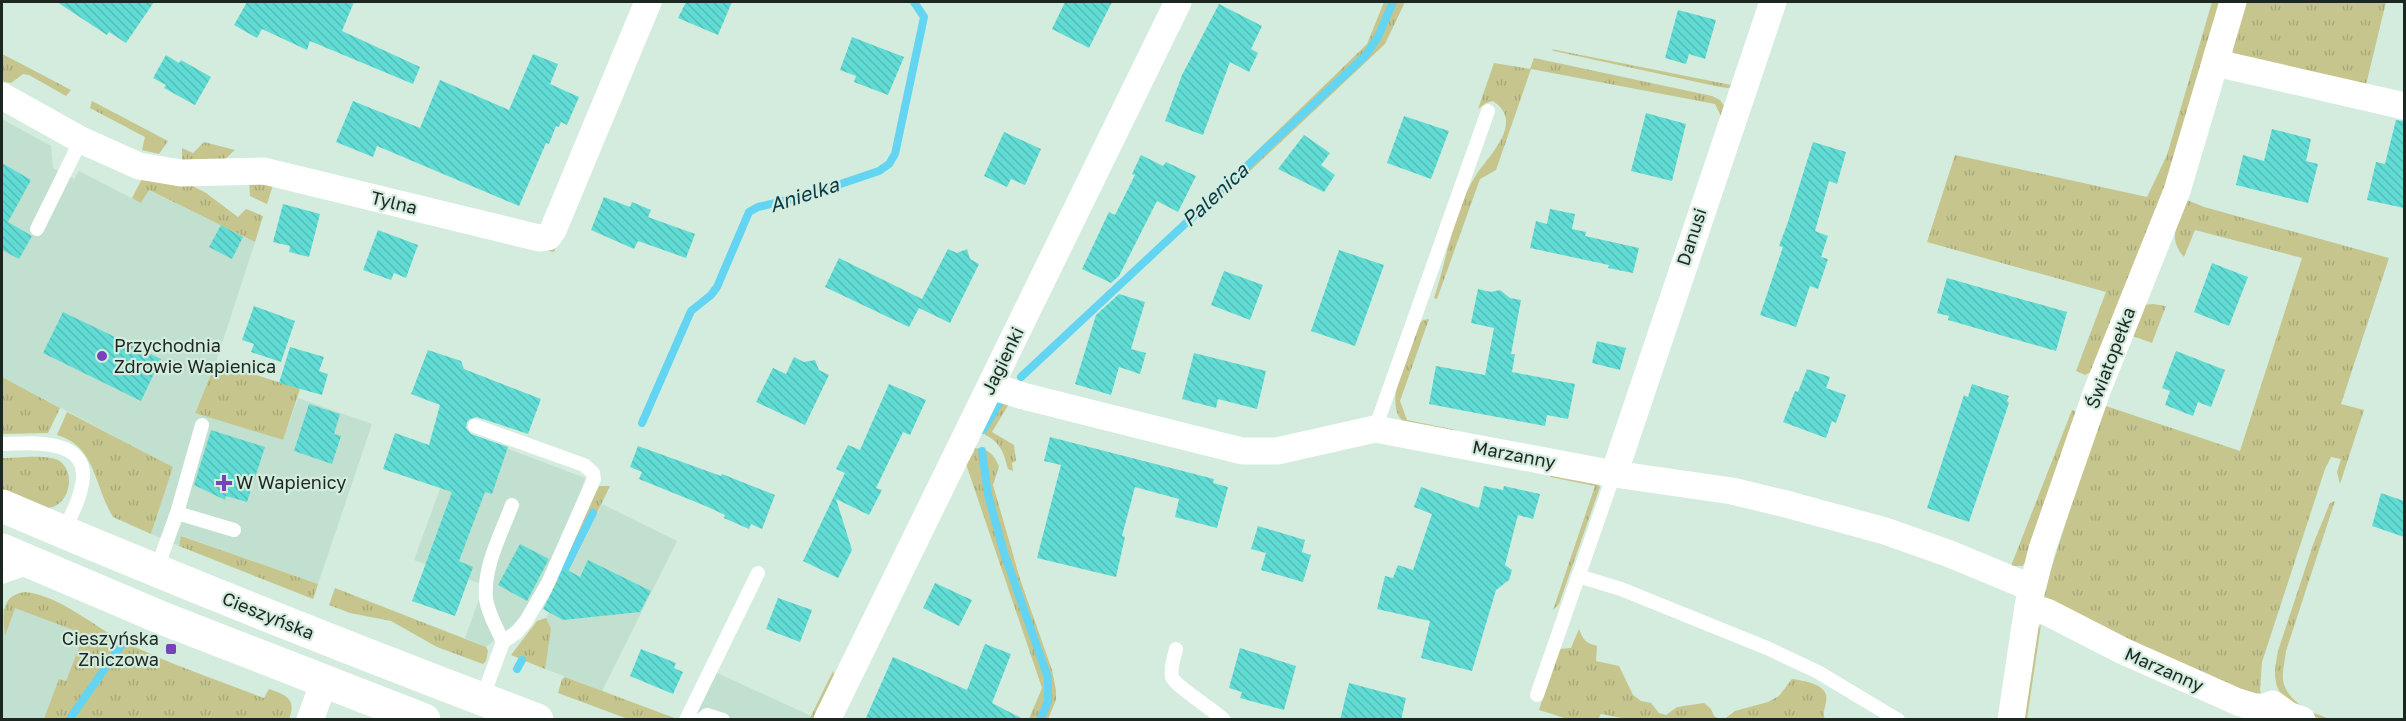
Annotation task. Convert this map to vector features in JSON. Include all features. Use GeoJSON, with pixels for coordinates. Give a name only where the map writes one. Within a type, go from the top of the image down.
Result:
{"type":"FeatureCollection","features":[{"type":"Feature","properties":{"kind":"main road","name":"Cieszyńska"},"geometry":{"type":"LineString","coordinates":[[2,506],[156,571],[537,720]]}},
{"type":"Feature","properties":{"kind":"main road"},"geometry":{"type":"LineString","coordinates":[[2,550],[162,618],[424,720]]}},
{"type":"Feature","properties":{"kind":"street","name":"Tylna"},"geometry":{"type":"LineString","coordinates":[[2,96],[81,140],[110,154],[149,168],[181,173],[264,171],[539,238],[548,237],[553,230],[648,2]]}},
{"type":"Feature","properties":{"kind":"street","name":"Jagienki"},"geometry":{"type":"LineString","coordinates":[[826,720],[1178,2]]}},
{"type":"Feature","properties":{"kind":"street","name":"Danusi"},"geometry":{"type":"LineString","coordinates":[[1614,474],[1773,2]]}},
{"type":"Feature","properties":{"kind":"street","name":"Światopełka"},"geometry":{"type":"LineString","coordinates":[[2011,720],[2030,597],[2055,508],[2093,402],[2177,191],[2233,2]]}},
{"type":"Feature","properties":{"kind":"street"},"geometry":{"type":"LineString","coordinates":[[2216,63],[2404,106]]}},
{"type":"Feature","properties":{"kind":"street","name":"Marzanny"},"geometry":{"type":"LineString","coordinates":[[991,386],[1254,453],[1277,451],[1375,429],[1614,474],[1732,491],[1874,528],[1974,562],[2030,597],[2047,612],[2123,651],[2238,702],[2254,707],[2266,707],[2273,704],[2288,715],[2302,720]]}},
{"type":"Feature","properties":{"kind":"street"},"geometry":{"type":"LineString","coordinates":[[310,720],[324,682]]}},
{"type":"Feature","properties":{"kind":"lane"},"geometry":{"type":"LineString","coordinates":[[1375,429],[1488,111]]}},
{"type":"Feature","properties":{"kind":"lane"},"geometry":{"type":"LineString","coordinates":[[37,229],[81,140]]}},
{"type":"Feature","properties":{"kind":"lane"},"geometry":{"type":"LineString","coordinates":[[156,571],[177,513],[202,425]]}},
{"type":"Feature","properties":{"kind":"lane"},"geometry":{"type":"LineString","coordinates":[[475,426],[584,465],[593,473],[590,490],[536,606],[517,632],[503,642],[482,699]]}},
{"type":"Feature","properties":{"kind":"lane"},"geometry":{"type":"LineString","coordinates":[[2,444],[51,444],[68,450],[80,463],[84,472],[81,489],[63,532]]}},
{"type":"Feature","properties":{"kind":"lane"},"geometry":{"type":"LineString","coordinates":[[1537,694],[1614,474]]}},
{"type":"Feature","properties":{"kind":"lane"},"geometry":{"type":"LineString","coordinates":[[503,642],[492,619],[486,598],[490,560],[512,505]]}},
{"type":"Feature","properties":{"kind":"lane"},"geometry":{"type":"LineString","coordinates":[[177,513],[234,530]]}},
{"type":"Feature","properties":{"kind":"lane"},"geometry":{"type":"LineString","coordinates":[[2,577],[36,565]]}},
{"type":"Feature","properties":{"kind":"lane"},"geometry":{"type":"LineString","coordinates":[[686,720],[758,573]]}},
{"type":"Feature","properties":{"kind":"lane"},"geometry":{"type":"LineString","coordinates":[[1578,576],[1621,589],[1767,648],[1818,672],[1898,720]]}},
{"type":"Feature","properties":{"kind":"lane"},"geometry":{"type":"LineString","coordinates":[[1176,649],[1171,675],[1175,682],[1212,708],[1224,720]]}},
{"type":"Feature","properties":{"kind":"lane"},"geometry":{"type":"LineString","coordinates":[[701,720],[707,715],[723,720]]}},
{"type":"Feature","properties":{"kind":"shaded area"},"geometry":{"type":"Polygon","coordinates":[[[2,119],[51,146],[53,168],[74,179],[79,171],[141,203],[148,190],[255,242],[216,362],[195,412],[283,440],[298,398],[372,424],[318,584],[182,536],[179,546],[151,534],[173,467],[2,377],[2,119]]]}},
{"type":"Feature","properties":{"kind":"shaded area"},"geometry":{"type":"Polygon","coordinates":[[[461,431],[585,478],[568,529],[544,581],[519,620],[486,647],[465,638],[484,585],[414,560],[461,431]]]}},
{"type":"Feature","properties":{"kind":"shaded area"},"geometry":{"type":"Polygon","coordinates":[[[602,504],[677,541],[602,691],[525,661],[602,504]]]}},
{"type":"Feature","properties":{"kind":"shaded area"},"geometry":{"type":"Polygon","coordinates":[[[18,605],[82,629],[85,647],[62,719],[2,719],[2,610],[18,605]]]}},
{"type":"Feature","properties":{"kind":"shaded area"},"geometry":{"type":"Polygon","coordinates":[[[715,672],[811,716],[809,720],[692,720],[715,672]]]}},
{"type":"Feature","properties":{"kind":"green space"},"geometry":{"type":"Polygon","coordinates":[[[1384,2],[1405,2],[1385,44],[1232,188],[1232,175],[1367,44],[1384,2]]]}},
{"type":"Feature","properties":{"kind":"green space"},"geometry":{"type":"Polygon","coordinates":[[[2212,2],[2223,2],[2175,171],[2098,368],[2085,375],[2076,371],[2106,292],[1927,242],[1955,155],[2147,197],[2167,155],[2212,2]]]}},
{"type":"Feature","properties":{"kind":"green space"},"geometry":{"type":"Polygon","coordinates":[[[2244,2],[2386,2],[2365,89],[2233,54],[2232,46],[2244,2]]]}},
{"type":"Feature","properties":{"kind":"green space"},"geometry":{"type":"Polygon","coordinates":[[[1551,49],[1734,86],[1720,87],[1551,49]]]}},
{"type":"Feature","properties":{"kind":"green space"},"geometry":{"type":"Polygon","coordinates":[[[2,54],[71,90],[66,96],[29,75],[23,74],[11,83],[2,81],[2,54]]]}},
{"type":"Feature","properties":{"kind":"green space"},"geometry":{"type":"Polygon","coordinates":[[[1534,58],[1712,96],[1720,100],[1726,109],[1721,116],[1715,104],[1531,69],[1496,170],[1480,179],[1437,299],[1434,298],[1463,202],[1478,172],[1500,141],[1505,127],[1505,114],[1493,101],[1478,109],[1494,63],[1530,69],[1534,58]]]}},
{"type":"Feature","properties":{"kind":"green space"},"geometry":{"type":"Polygon","coordinates":[[[92,101],[168,141],[159,154],[142,150],[145,137],[90,108],[92,101]]]}},
{"type":"Feature","properties":{"kind":"green space"},"geometry":{"type":"Polygon","coordinates":[[[204,142],[235,150],[225,159],[182,160],[182,148],[193,153],[204,142]]]}},
{"type":"Feature","properties":{"kind":"green space"},"geometry":{"type":"Polygon","coordinates":[[[143,177],[189,184],[206,193],[238,217],[246,209],[263,216],[255,242],[149,190],[141,203],[132,198],[143,177]]]}},
{"type":"Feature","properties":{"kind":"green space"},"geometry":{"type":"Polygon","coordinates":[[[262,178],[489,235],[556,247],[554,252],[445,228],[273,185],[267,204],[250,196],[249,179],[262,178]]]}},
{"type":"Feature","properties":{"kind":"green space"},"geometry":{"type":"Polygon","coordinates":[[[2187,200],[2204,207],[2389,258],[2341,404],[2364,410],[2340,484],[2337,472],[2341,459],[2331,457],[2325,469],[2262,662],[2260,690],[2264,703],[2042,598],[2103,405],[2240,451],[2302,258],[2195,230],[2184,257],[2176,243],[2175,236],[2187,200]]]}},
{"type":"Feature","properties":{"kind":"green space"},"geometry":{"type":"Polygon","coordinates":[[[2144,305],[2166,306],[2152,343],[2130,335],[2144,305]]]}},
{"type":"Feature","properties":{"kind":"green space"},"geometry":{"type":"Polygon","coordinates":[[[1429,319],[1400,401],[1407,420],[1456,430],[1454,431],[1406,423],[1398,416],[1396,391],[1399,376],[1419,324],[1429,319]]]}},
{"type":"Feature","properties":{"kind":"green space"},"geometry":{"type":"Polygon","coordinates":[[[216,362],[300,389],[283,440],[195,413],[216,362]]]}},
{"type":"Feature","properties":{"kind":"green space"},"geometry":{"type":"Polygon","coordinates":[[[2,377],[60,408],[48,433],[2,434],[2,377]]]}},
{"type":"Feature","properties":{"kind":"green space"},"geometry":{"type":"Polygon","coordinates":[[[1002,403],[1009,404],[992,432],[1014,445],[1016,461],[1012,463],[1013,471],[1008,469],[1003,453],[995,441],[985,435],[985,431],[1002,403]]]}},
{"type":"Feature","properties":{"kind":"green space"},"geometry":{"type":"Polygon","coordinates":[[[2072,410],[2080,413],[2028,560],[2022,566],[2011,566],[2072,410]]]}},
{"type":"Feature","properties":{"kind":"green space"},"geometry":{"type":"Polygon","coordinates":[[[67,412],[173,467],[151,534],[113,517],[87,458],[70,440],[57,435],[67,412]]]}},
{"type":"Feature","properties":{"kind":"green space"},"geometry":{"type":"Polygon","coordinates":[[[974,448],[990,452],[999,466],[993,485],[1020,579],[1052,670],[1056,690],[1056,700],[1048,719],[1029,719],[1042,688],[966,464],[974,448]]]}},
{"type":"Feature","properties":{"kind":"green space"},"geometry":{"type":"Polygon","coordinates":[[[38,457],[58,460],[68,473],[68,489],[65,496],[60,503],[45,508],[28,504],[2,491],[2,458],[38,457]]]}},
{"type":"Feature","properties":{"kind":"green space"},"geometry":{"type":"Polygon","coordinates":[[[1552,469],[1597,483],[1600,487],[1559,604],[1553,610],[1595,486],[1550,477],[1552,469]]]}},
{"type":"Feature","properties":{"kind":"green space"},"geometry":{"type":"Polygon","coordinates":[[[599,486],[610,486],[556,597],[551,588],[599,486]]]}},
{"type":"Feature","properties":{"kind":"green space"},"geometry":{"type":"Polygon","coordinates":[[[2335,501],[2286,651],[2283,669],[2283,680],[2289,694],[2301,706],[2331,719],[2312,716],[2287,701],[2278,689],[2275,668],[2278,651],[2314,542],[2330,503],[2335,501]]]}},
{"type":"Feature","properties":{"kind":"green space"},"geometry":{"type":"Polygon","coordinates":[[[181,536],[318,584],[313,599],[179,546],[181,536]]]}},
{"type":"Feature","properties":{"kind":"green space"},"geometry":{"type":"Polygon","coordinates":[[[335,588],[486,647],[488,651],[486,661],[483,664],[437,647],[391,621],[350,613],[329,605],[335,588]]]}},
{"type":"Feature","properties":{"kind":"green space"},"geometry":{"type":"Polygon","coordinates":[[[25,592],[51,599],[123,641],[175,664],[264,698],[269,689],[280,693],[291,702],[289,719],[44,719],[59,679],[66,681],[82,640],[75,637],[76,631],[15,608],[5,636],[4,614],[7,602],[11,597],[25,592]]]}},
{"type":"Feature","properties":{"kind":"green space"},"geometry":{"type":"Polygon","coordinates":[[[546,618],[551,629],[545,669],[511,655],[537,621],[546,618]]]}},
{"type":"Feature","properties":{"kind":"green space"},"geometry":{"type":"Polygon","coordinates":[[[2041,625],[2027,719],[2022,720],[2038,628],[2041,625]]]}},
{"type":"Feature","properties":{"kind":"green space"},"geometry":{"type":"Polygon","coordinates":[[[1579,629],[1585,640],[1597,646],[1596,661],[1619,666],[1633,695],[1641,701],[1651,703],[1659,713],[1666,715],[1677,707],[1704,703],[1711,709],[1714,716],[1719,719],[1726,718],[1735,711],[1768,702],[1779,696],[1792,679],[1812,683],[1824,691],[1826,695],[1825,719],[1632,720],[1601,714],[1598,719],[1571,720],[1539,710],[1559,649],[1571,648],[1579,629]]]}},
{"type":"Feature","properties":{"kind":"green space"},"geometry":{"type":"Polygon","coordinates":[[[833,671],[834,675],[813,719],[809,720],[833,671]]]}},
{"type":"Feature","properties":{"kind":"green space"},"geometry":{"type":"Polygon","coordinates":[[[565,677],[677,719],[628,719],[558,693],[562,679],[565,677]]]}},
{"type":"Feature","properties":{"kind":"building"},"geometry":{"type":"Polygon","coordinates":[[[57,2],[154,2],[126,43],[109,32],[107,35],[57,2]]]}},
{"type":"Feature","properties":{"kind":"building"},"geometry":{"type":"Polygon","coordinates":[[[247,2],[354,2],[342,31],[420,67],[413,84],[310,41],[307,50],[262,29],[257,38],[234,25],[247,2]]]}},
{"type":"Feature","properties":{"kind":"building"},"geometry":{"type":"Polygon","coordinates":[[[686,2],[732,2],[718,35],[678,18],[686,2]]]}},
{"type":"Feature","properties":{"kind":"building"},"geometry":{"type":"Polygon","coordinates":[[[1065,2],[1112,2],[1089,48],[1052,29],[1065,2]]]}},
{"type":"Feature","properties":{"kind":"building"},"geometry":{"type":"Polygon","coordinates":[[[1219,4],[1262,26],[1251,49],[1258,53],[1249,72],[1230,62],[1203,135],[1165,121],[1182,75],[1219,4]]]}},
{"type":"Feature","properties":{"kind":"building"},"geometry":{"type":"Polygon","coordinates":[[[1678,10],[1716,20],[1705,59],[1689,54],[1686,64],[1665,58],[1678,10]]]}},
{"type":"Feature","properties":{"kind":"building"},"geometry":{"type":"Polygon","coordinates":[[[852,37],[904,57],[888,95],[854,82],[856,76],[840,70],[852,37]]]}},
{"type":"Feature","properties":{"kind":"building"},"geometry":{"type":"Polygon","coordinates":[[[533,54],[558,64],[550,84],[579,97],[567,125],[561,122],[559,127],[556,126],[549,144],[546,143],[519,206],[377,146],[373,157],[336,142],[353,101],[420,128],[440,80],[509,110],[533,54]]]}},
{"type":"Feature","properties":{"kind":"building"},"geometry":{"type":"Polygon","coordinates":[[[166,55],[179,63],[181,60],[211,77],[195,105],[164,88],[166,85],[153,78],[166,55]]]}},
{"type":"Feature","properties":{"kind":"building"},"geometry":{"type":"Polygon","coordinates":[[[1646,113],[1686,124],[1672,181],[1631,171],[1646,113]]]}},
{"type":"Feature","properties":{"kind":"building"},"geometry":{"type":"Polygon","coordinates":[[[1404,116],[1449,131],[1431,179],[1387,163],[1404,116]]]}},
{"type":"Feature","properties":{"kind":"building"},"geometry":{"type":"Polygon","coordinates":[[[2396,120],[2404,121],[2404,208],[2367,200],[2376,162],[2385,164],[2396,120]]]}},
{"type":"Feature","properties":{"kind":"building"},"geometry":{"type":"Polygon","coordinates":[[[2272,129],[2311,139],[2306,161],[2318,164],[2308,203],[2236,185],[2243,155],[2264,161],[2272,129]]]}},
{"type":"Feature","properties":{"kind":"building"},"geometry":{"type":"Polygon","coordinates":[[[1004,132],[1041,149],[1025,185],[1011,179],[1007,187],[984,176],[1004,132]]]}},
{"type":"Feature","properties":{"kind":"building"},"geometry":{"type":"Polygon","coordinates":[[[1304,135],[1330,153],[1321,165],[1335,175],[1324,192],[1278,169],[1304,135]]]}},
{"type":"Feature","properties":{"kind":"building"},"geometry":{"type":"Polygon","coordinates":[[[1813,142],[1846,152],[1837,184],[1829,181],[1815,231],[1828,236],[1821,257],[1828,259],[1818,289],[1810,286],[1796,327],[1760,315],[1783,247],[1779,246],[1813,142]]]}},
{"type":"Feature","properties":{"kind":"building"},"geometry":{"type":"Polygon","coordinates":[[[1141,155],[1163,166],[1166,162],[1196,176],[1178,212],[1157,201],[1119,276],[1111,283],[1082,269],[1109,212],[1115,215],[1135,175],[1132,174],[1141,155]]]}},
{"type":"Feature","properties":{"kind":"building"},"geometry":{"type":"Polygon","coordinates":[[[2,163],[31,180],[8,222],[32,236],[19,259],[2,250],[2,163]]]}},
{"type":"Feature","properties":{"kind":"building"},"geometry":{"type":"Polygon","coordinates":[[[604,197],[630,207],[632,202],[651,210],[648,217],[695,234],[686,258],[638,241],[634,249],[591,230],[604,197]]]}},
{"type":"Feature","properties":{"kind":"building"},"geometry":{"type":"Polygon","coordinates":[[[283,204],[320,214],[309,257],[289,252],[290,246],[273,242],[283,204]]]}},
{"type":"Feature","properties":{"kind":"building"},"geometry":{"type":"Polygon","coordinates":[[[1550,209],[1575,214],[1572,229],[1586,232],[1585,236],[1639,248],[1633,273],[1608,268],[1609,265],[1530,248],[1536,221],[1547,224],[1550,209]]]}},
{"type":"Feature","properties":{"kind":"building"},"geometry":{"type":"Polygon","coordinates":[[[221,225],[243,237],[232,259],[209,247],[221,225]]]}},
{"type":"Feature","properties":{"kind":"building"},"geometry":{"type":"Polygon","coordinates":[[[378,230],[418,245],[406,278],[394,273],[391,280],[363,270],[378,230]]]}},
{"type":"Feature","properties":{"kind":"building"},"geometry":{"type":"Polygon","coordinates":[[[948,249],[957,253],[967,249],[970,259],[979,264],[950,323],[919,308],[909,327],[825,287],[839,258],[922,299],[948,249]]]}},
{"type":"Feature","properties":{"kind":"building"},"geometry":{"type":"Polygon","coordinates":[[[1339,250],[1384,265],[1355,346],[1311,331],[1339,250]]]}},
{"type":"Feature","properties":{"kind":"building"},"geometry":{"type":"Polygon","coordinates":[[[2212,263],[2248,277],[2229,326],[2194,312],[2212,263]]]}},
{"type":"Feature","properties":{"kind":"building"},"geometry":{"type":"Polygon","coordinates":[[[1224,271],[1263,285],[1250,320],[1211,305],[1224,271]]]}},
{"type":"Feature","properties":{"kind":"building"},"geometry":{"type":"Polygon","coordinates":[[[1947,278],[2067,312],[2056,351],[1948,320],[1949,316],[1937,313],[1947,278]]]}},
{"type":"Feature","properties":{"kind":"building"},"geometry":{"type":"Polygon","coordinates":[[[1478,289],[1491,292],[1500,290],[1510,298],[1521,300],[1511,354],[1515,354],[1512,372],[1575,384],[1568,419],[1547,415],[1545,426],[1429,404],[1436,366],[1485,375],[1494,328],[1471,323],[1478,289]]]}},
{"type":"Feature","properties":{"kind":"building"},"geometry":{"type":"Polygon","coordinates":[[[1119,294],[1145,302],[1131,349],[1146,353],[1140,374],[1119,367],[1111,395],[1075,384],[1096,315],[1119,294]]]}},
{"type":"Feature","properties":{"kind":"building"},"geometry":{"type":"Polygon","coordinates":[[[254,306],[295,321],[281,362],[251,352],[254,344],[242,340],[254,306]]]}},
{"type":"Feature","properties":{"kind":"building","name":"Przychodnia Zdrowie Wapienica"},"geometry":{"type":"Polygon","coordinates":[[[63,312],[161,359],[141,401],[43,353],[63,312]]]}},
{"type":"Feature","properties":{"kind":"building"},"geometry":{"type":"Polygon","coordinates":[[[1597,341],[1626,348],[1620,370],[1592,363],[1597,341]]]}},
{"type":"Feature","properties":{"kind":"building"},"geometry":{"type":"Polygon","coordinates":[[[290,347],[324,357],[319,371],[328,374],[322,395],[279,383],[290,347]]]}},
{"type":"Feature","properties":{"kind":"building"},"geometry":{"type":"Polygon","coordinates":[[[428,350],[461,361],[464,369],[541,399],[528,434],[477,417],[467,422],[466,428],[471,434],[508,447],[492,494],[485,492],[459,561],[473,567],[455,616],[412,601],[452,492],[383,469],[395,433],[429,445],[440,405],[411,394],[428,350]]]}},
{"type":"Feature","properties":{"kind":"building"},"geometry":{"type":"Polygon","coordinates":[[[2176,351],[2225,370],[2211,407],[2198,402],[2193,416],[2165,405],[2170,391],[2162,388],[2176,351]]]}},
{"type":"Feature","properties":{"kind":"building"},"geometry":{"type":"Polygon","coordinates":[[[1194,353],[1266,371],[1257,409],[1218,399],[1216,408],[1182,399],[1194,353]]]}},
{"type":"Feature","properties":{"kind":"building"},"geometry":{"type":"Polygon","coordinates":[[[794,357],[804,362],[815,360],[819,370],[829,375],[805,425],[756,402],[773,368],[786,374],[794,357]]]}},
{"type":"Feature","properties":{"kind":"building"},"geometry":{"type":"Polygon","coordinates":[[[1807,369],[1830,377],[1826,388],[1846,395],[1836,423],[1832,421],[1826,438],[1783,422],[1795,391],[1798,392],[1807,369]]]}},
{"type":"Feature","properties":{"kind":"building"},"geometry":{"type":"Polygon","coordinates":[[[889,384],[926,400],[910,435],[903,432],[876,488],[882,490],[869,515],[836,499],[852,550],[838,578],[803,561],[845,473],[836,469],[848,445],[860,450],[889,384]]]}},
{"type":"Feature","properties":{"kind":"building"},"geometry":{"type":"Polygon","coordinates":[[[1972,384],[2009,396],[2007,401],[2009,403],[1969,522],[1927,508],[1964,395],[1968,397],[1972,384]]]}},
{"type":"Feature","properties":{"kind":"building"},"geometry":{"type":"Polygon","coordinates":[[[309,404],[340,414],[334,434],[341,436],[332,464],[294,451],[309,404]]]}},
{"type":"Feature","properties":{"kind":"building"},"geometry":{"type":"Polygon","coordinates":[[[211,430],[265,447],[247,502],[226,496],[225,500],[194,485],[211,430]]]}},
{"type":"Feature","properties":{"kind":"building"},"geometry":{"type":"Polygon","coordinates":[[[1050,437],[1214,479],[1213,483],[1228,487],[1217,528],[1175,517],[1179,499],[1135,487],[1122,536],[1125,537],[1116,577],[1037,558],[1061,465],[1044,461],[1050,437]]]}},
{"type":"Feature","properties":{"kind":"building"},"geometry":{"type":"Polygon","coordinates":[[[638,446],[721,476],[722,474],[775,495],[762,529],[751,524],[749,529],[724,518],[725,515],[708,507],[639,479],[642,472],[630,467],[638,446]]]}},
{"type":"Feature","properties":{"kind":"building"},"geometry":{"type":"Polygon","coordinates":[[[1484,486],[1503,490],[1504,486],[1540,494],[1533,519],[1518,515],[1505,565],[1512,570],[1509,580],[1496,590],[1472,671],[1421,658],[1430,621],[1377,609],[1385,576],[1393,578],[1398,565],[1413,570],[1432,514],[1414,507],[1421,487],[1479,508],[1484,486]]]}},
{"type":"Feature","properties":{"kind":"building"},"geometry":{"type":"Polygon","coordinates":[[[2381,493],[2404,501],[2404,537],[2372,526],[2381,493]]]}},
{"type":"Feature","properties":{"kind":"building"},"geometry":{"type":"Polygon","coordinates":[[[1258,526],[1305,540],[1302,552],[1311,555],[1303,582],[1261,570],[1266,553],[1251,549],[1258,526]]]}},
{"type":"Feature","properties":{"kind":"building"},"geometry":{"type":"Polygon","coordinates":[[[520,544],[549,559],[527,601],[498,585],[520,544]]]}},
{"type":"Feature","properties":{"kind":"building"},"geometry":{"type":"Polygon","coordinates":[[[588,560],[651,591],[640,612],[563,620],[543,609],[564,568],[580,577],[588,560]]]}},
{"type":"Feature","properties":{"kind":"building"},"geometry":{"type":"Polygon","coordinates":[[[935,583],[972,600],[959,626],[923,608],[935,583]]]}},
{"type":"Feature","properties":{"kind":"building"},"geometry":{"type":"Polygon","coordinates":[[[778,598],[812,610],[800,642],[766,629],[778,598]]]}},
{"type":"Feature","properties":{"kind":"building"},"geometry":{"type":"Polygon","coordinates":[[[985,644],[1011,654],[992,703],[1025,720],[865,720],[893,657],[967,690],[985,644]]]}},
{"type":"Feature","properties":{"kind":"building"},"geometry":{"type":"Polygon","coordinates":[[[1240,648],[1296,666],[1284,710],[1240,698],[1242,692],[1229,688],[1240,648]]]}},
{"type":"Feature","properties":{"kind":"building"},"geometry":{"type":"Polygon","coordinates":[[[641,649],[676,663],[674,668],[683,672],[673,694],[630,676],[641,649]]]}},
{"type":"Feature","properties":{"kind":"building"},"geometry":{"type":"Polygon","coordinates":[[[1349,683],[1406,698],[1401,720],[1340,720],[1349,683]]]}},
{"type":"Feature","properties":{"kind":"waterway","name":"Anielka"},"geometry":{"type":"LineString","coordinates":[[642,423],[691,311],[711,295],[717,287],[749,212],[758,207],[808,195],[879,171],[889,164],[895,154],[924,17],[914,2]]}},
{"type":"Feature","properties":{"kind":"waterway","name":"Palenica"},"geometry":{"type":"LineString","coordinates":[[1021,377],[1365,56],[1378,37],[1393,2]]}},
{"type":"Feature","properties":{"kind":"waterway","name":"Palenica"},"geometry":{"type":"LineString","coordinates":[[983,430],[999,403]]}},
{"type":"Feature","properties":{"kind":"waterway","name":"Palenica"},"geometry":{"type":"LineString","coordinates":[[982,451],[988,495],[1004,553],[1048,678],[1048,702],[1040,720]]}},
{"type":"Feature","properties":{"kind":"waterway","name":"Anielka"},"geometry":{"type":"LineString","coordinates":[[561,577],[593,513]]}},
{"type":"Feature","properties":{"kind":"waterway","name":"Anielka"},"geometry":{"type":"LineString","coordinates":[[69,720],[122,644]]}},
{"type":"Feature","properties":{"kind":"waterway","name":"Anielka"},"geometry":{"type":"LineString","coordinates":[[517,669],[522,660]]}},
{"type":"Feature","properties":{"kind":"place","name":"Przychodnia Zdrowie Wapienica"},"geometry":{"type":"Point","coordinates":[102,356]}},
{"type":"Feature","properties":{"kind":"place","name":"W Wapienicy"},"geometry":{"type":"Point","coordinates":[224,483]}},
{"type":"Feature","properties":{"kind":"place","name":"Cieszyńska Zniczowa"},"geometry":{"type":"Point","coordinates":[171,649]}}]}
